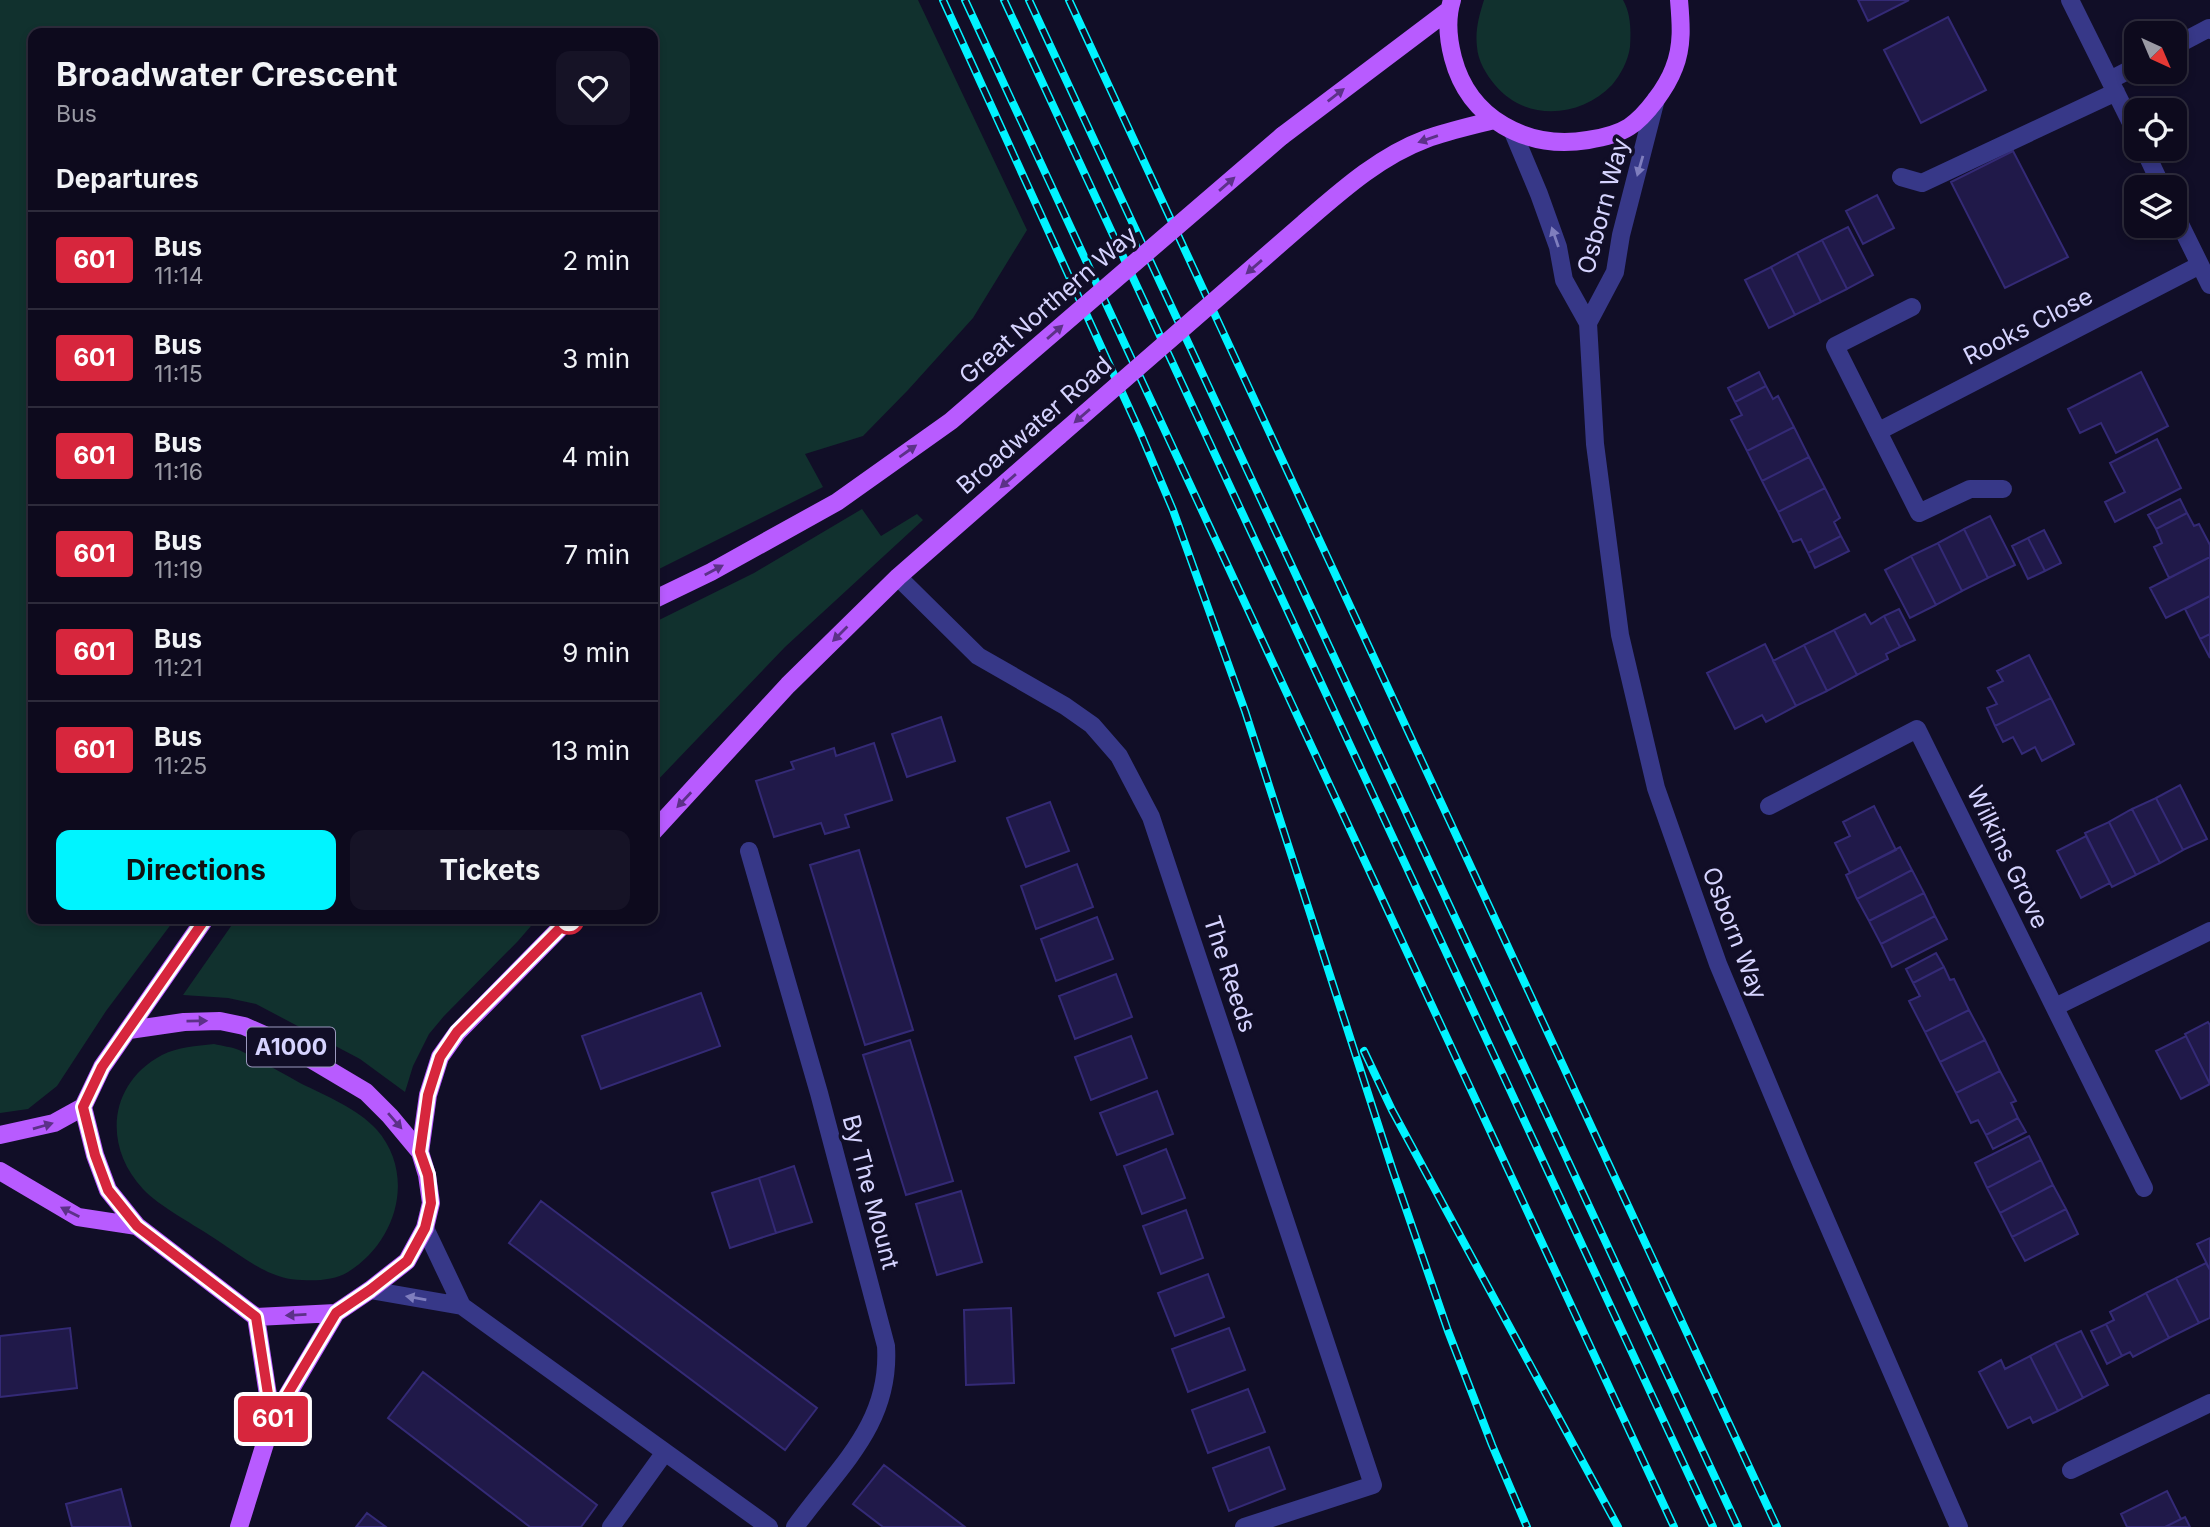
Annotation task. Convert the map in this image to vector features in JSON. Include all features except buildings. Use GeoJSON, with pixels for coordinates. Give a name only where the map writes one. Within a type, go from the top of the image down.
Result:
{"type":"FeatureCollection","features":[{"type":"Feature","properties":{"kind":"main road"},"geometry":{"type":"LineString","coordinates":[[1451,5],[1448,41],[1456,71],[1472,98],[1494,120],[1513,132],[1541,141],[1567,144],[1600,138],[1629,127],[1656,99],[1674,69],[1682,35],[1679,0]]}},
{"type":"Feature","properties":{"kind":"main road","name":"Great Northern Way"},"geometry":{"type":"LineString","coordinates":[[658,598],[711,572],[837,502],[951,421],[1282,136],[1451,5]]}},
{"type":"Feature","properties":{"kind":"main road","name":"Broadwater Road"},"geometry":{"type":"LineString","coordinates":[[658,827],[788,685],[898,577],[1347,186],[1381,161],[1424,139],[1494,120]]}},
{"type":"Feature","properties":{"kind":"main road"},"geometry":{"type":"LineString","coordinates":[[0,1135],[54,1123],[83,1107],[102,1067],[202,924]]}},
{"type":"Feature","properties":{"kind":"main road"},"geometry":{"type":"LineString","coordinates":[[420,1152],[428,1095],[440,1057],[457,1032],[564,924]]}},
{"type":"Feature","properties":{"kind":"main road","name":"A1000"},"geometry":{"type":"LineString","coordinates":[[129,1030],[184,1022],[220,1021],[244,1026],[287,1045],[366,1092],[390,1115],[420,1152],[428,1175],[431,1203],[425,1228],[407,1261],[336,1313],[272,1420],[239,1527]]}},
{"type":"Feature","properties":{"kind":"main road"},"geometry":{"type":"LineString","coordinates":[[83,1107],[95,1155],[108,1190],[137,1226],[256,1317],[336,1313]]}},
{"type":"Feature","properties":{"kind":"main road"},"geometry":{"type":"LineString","coordinates":[[0,1171],[78,1217],[137,1226]]}},
{"type":"Feature","properties":{"kind":"main road","name":"A1000"},"geometry":{"type":"LineString","coordinates":[[256,1317],[272,1420]]}},
{"type":"Feature","properties":{"kind":"street"},"geometry":{"type":"LineString","coordinates":[[2070,0],[2124,108]]}},
{"type":"Feature","properties":{"kind":"street"},"geometry":{"type":"LineString","coordinates":[[2188,39],[2209,28],[2210,30]]}},
{"type":"Feature","properties":{"kind":"street"},"geometry":{"type":"LineString","coordinates":[[1901,177],[1922,183],[2113,86],[2124,77]]}},
{"type":"Feature","properties":{"kind":"street","name":"Osborn Way"},"geometry":{"type":"LineString","coordinates":[[1588,323],[1615,272],[1621,235],[1656,99]]}},
{"type":"Feature","properties":{"kind":"street","name":"Osborn Way"},"geometry":{"type":"LineString","coordinates":[[1513,132],[1551,226],[1564,280],[1588,323],[1595,444],[1619,635],[1656,788],[1718,964],[1959,1527]]}},
{"type":"Feature","properties":{"kind":"street"},"geometry":{"type":"LineString","coordinates":[[2187,238],[2210,285]]}},
{"type":"Feature","properties":{"kind":"street","name":"Rooks Close"},"geometry":{"type":"LineString","coordinates":[[1879,431],[2200,265]]}},
{"type":"Feature","properties":{"kind":"street"},"geometry":{"type":"LineString","coordinates":[[1912,307],[1835,346],[1919,513],[1970,489],[2003,489]]}},
{"type":"Feature","properties":{"kind":"street","name":"The Reeds"},"geometry":{"type":"LineString","coordinates":[[898,577],[978,656],[1065,706],[1092,725],[1119,756],[1155,829],[1373,1485],[1244,1527]]}},
{"type":"Feature","properties":{"kind":"street","name":"Wilkins Grove"},"geometry":{"type":"LineString","coordinates":[[1769,806],[1917,729],[2144,1188]]}},
{"type":"Feature","properties":{"kind":"street","name":"By The Mount"},"geometry":{"type":"LineString","coordinates":[[749,851],[820,1093],[886,1346],[884,1392],[870,1427],[795,1527]]}},
{"type":"Feature","properties":{"kind":"street"},"geometry":{"type":"LineString","coordinates":[[2054,1007],[2210,931]]}},
{"type":"Feature","properties":{"kind":"street"},"geometry":{"type":"LineString","coordinates":[[425,1228],[462,1306]]}},
{"type":"Feature","properties":{"kind":"street"},"geometry":{"type":"LineString","coordinates":[[370,1290],[462,1306],[769,1527]]}},
{"type":"Feature","properties":{"kind":"street"},"geometry":{"type":"LineString","coordinates":[[2071,1470],[2210,1403]]}},
{"type":"Feature","properties":{"kind":"street"},"geometry":{"type":"LineString","coordinates":[[611,1527],[665,1452]]}},
{"type":"Feature","properties":{"kind":"green space"},"geometry":{"type":"Polygon","coordinates":[[[0,0],[918,0],[1027,230],[973,318],[863,436],[805,454],[823,487],[658,570],[658,28],[28,28],[28,924],[171,924],[106,1011],[57,1086],[28,1109],[0,1113],[0,0]]]}},
{"type":"Feature","properties":{"kind":"green space"},"geometry":{"type":"Polygon","coordinates":[[[1484,0],[1623,0],[1629,17],[1630,35],[1630,47],[1624,67],[1612,85],[1585,104],[1553,111],[1522,105],[1495,85],[1479,57],[1477,29],[1484,0]]]}},
{"type":"Feature","properties":{"kind":"green space"},"geometry":{"type":"Polygon","coordinates":[[[862,509],[881,536],[917,514],[923,520],[785,647],[658,780],[658,621],[754,573],[862,509]]]}},
{"type":"Feature","properties":{"kind":"green space"},"geometry":{"type":"Polygon","coordinates":[[[233,924],[533,924],[429,1034],[413,1066],[405,1092],[360,1059],[256,1004],[228,998],[183,995],[233,924]]]}},
{"type":"Feature","properties":{"kind":"green space"},"geometry":{"type":"Polygon","coordinates":[[[214,1044],[239,1050],[351,1109],[377,1130],[389,1148],[396,1167],[396,1207],[379,1243],[365,1259],[343,1275],[314,1280],[290,1279],[268,1272],[158,1202],[130,1172],[117,1135],[117,1117],[131,1082],[144,1067],[168,1052],[214,1044]]]}},
{"type":"Feature","properties":{"kind":"railway"},"geometry":{"type":"LineString","coordinates":[[943,0],[1173,510],[1245,711],[1393,1171],[1448,1331],[1527,1527]]}},
{"type":"Feature","properties":{"kind":"railway"},"geometry":{"type":"LineString","coordinates":[[965,0],[1674,1527]]}},
{"type":"Feature","properties":{"kind":"railway"},"geometry":{"type":"LineString","coordinates":[[1004,0],[1713,1527]]}},
{"type":"Feature","properties":{"kind":"railway"},"geometry":{"type":"LineString","coordinates":[[1029,0],[1738,1527]]}},
{"type":"Feature","properties":{"kind":"railway"},"geometry":{"type":"LineString","coordinates":[[1069,0],[1777,1527]]}},
{"type":"Feature","properties":{"kind":"railway"},"geometry":{"type":"LineString","coordinates":[[1364,1051],[1392,1110],[1618,1527]]}},
{"type":"Feature","properties":{"kind":"bus line","name":"601"},"geometry":{"type":"LineString","coordinates":[[202,924],[102,1067],[83,1107],[95,1155],[108,1190],[137,1226],[256,1317],[272,1420],[336,1313],[407,1261],[425,1228],[431,1203],[428,1175],[420,1152],[428,1095],[440,1057],[457,1032],[564,924]]}}]}
